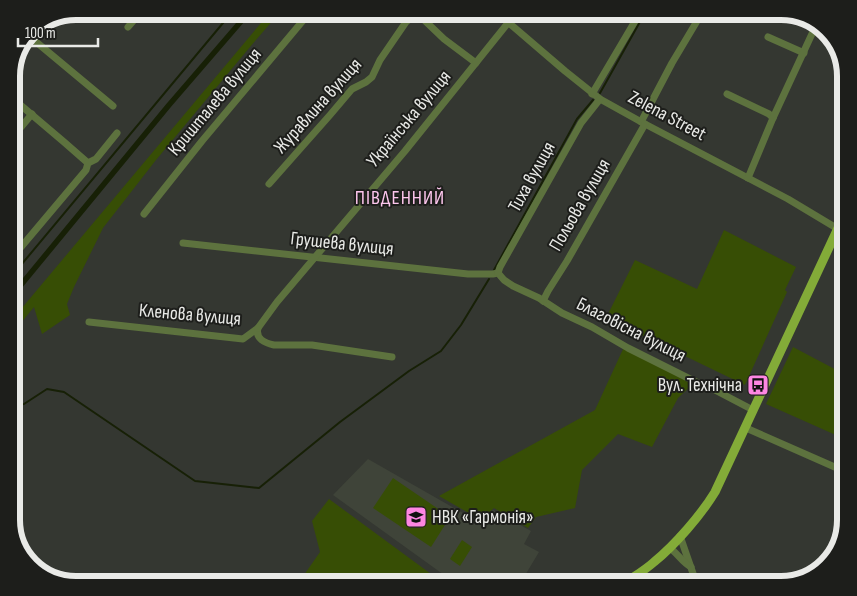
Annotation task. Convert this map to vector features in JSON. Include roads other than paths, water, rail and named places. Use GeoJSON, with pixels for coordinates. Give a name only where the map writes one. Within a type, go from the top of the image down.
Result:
{"type":"FeatureCollection","features":[{"type":"Feature","properties":{"kind":"main road"},"geometry":{"type":"LineString","coordinates":[[635,576],[670,548],[715,492],[837,231]]}},
{"type":"Feature","properties":{"kind":"street"},"geometry":{"type":"LineString","coordinates":[[128,27],[134,20]]}},
{"type":"Feature","properties":{"kind":"street","name":"Кришталева вулиця"},"geometry":{"type":"LineString","coordinates":[[144,214],[202,141],[304,20]]}},
{"type":"Feature","properties":{"kind":"street","name":"Журавлина вулиця"},"geometry":{"type":"LineString","coordinates":[[269,184],[352,88],[372,77],[380,60],[409,20]]}},
{"type":"Feature","properties":{"kind":"street","name":"Журавлина вулиця"},"geometry":{"type":"LineString","coordinates":[[424,20],[444,39],[476,63]]}},
{"type":"Feature","properties":{"kind":"street","name":"Zelena Street"},"geometry":{"type":"LineString","coordinates":[[504,20],[592,94],[788,199],[837,228]]}},
{"type":"Feature","properties":{"kind":"street"},"geometry":{"type":"LineString","coordinates":[[592,94],[635,20]]}},
{"type":"Feature","properties":{"kind":"street","name":"Польова вулиця"},"geometry":{"type":"LineString","coordinates":[[543,300],[567,261],[643,123],[672,63],[698,20]]}},
{"type":"Feature","properties":{"kind":"street","name":"Українська вулиця"},"geometry":{"type":"LineString","coordinates":[[258,328],[277,302],[405,151],[508,23]]}},
{"type":"Feature","properties":{"kind":"street"},"geometry":{"type":"LineString","coordinates":[[748,178],[773,118],[814,31]]}},
{"type":"Feature","properties":{"kind":"street"},"geometry":{"type":"LineString","coordinates":[[768,37],[804,53]]}},
{"type":"Feature","properties":{"kind":"street"},"geometry":{"type":"LineString","coordinates":[[33,40],[113,106]]}},
{"type":"Feature","properties":{"kind":"street"},"geometry":{"type":"LineString","coordinates":[[727,94],[769,114],[773,118]]}},
{"type":"Feature","properties":{"kind":"street","name":"Тиха вулиця"},"geometry":{"type":"LineString","coordinates":[[498,274],[500,266],[581,123],[600,98]]}},
{"type":"Feature","properties":{"kind":"street"},"geometry":{"type":"LineString","coordinates":[[20,105],[88,164]]}},
{"type":"Feature","properties":{"kind":"street"},"geometry":{"type":"LineString","coordinates":[[20,128],[32,114]]}},
{"type":"Feature","properties":{"kind":"street"},"geometry":{"type":"LineString","coordinates":[[20,249],[86,170],[88,164],[96,159],[117,133]]}},
{"type":"Feature","properties":{"kind":"street","name":"Грушева вулиця"},"geometry":{"type":"LineString","coordinates":[[183,244],[468,274],[498,274]]}},
{"type":"Feature","properties":{"kind":"street","name":"Благовісна вулиця"},"geometry":{"type":"LineString","coordinates":[[498,274],[513,286],[543,300],[552,308],[753,410]]}},
{"type":"Feature","properties":{"kind":"street","name":"Кленова вулиця"},"geometry":{"type":"LineString","coordinates":[[89,322],[242,339],[258,328]]}},
{"type":"Feature","properties":{"kind":"street","name":"Кленова вулиця"},"geometry":{"type":"LineString","coordinates":[[258,328],[258,336],[269,344],[318,345],[392,357]]}},
{"type":"Feature","properties":{"kind":"street"},"geometry":{"type":"LineString","coordinates":[[746,428],[837,468]]}},
{"type":"Feature","properties":{"kind":"street"},"geometry":{"type":"LineString","coordinates":[[680,536],[694,576]]}},
{"type":"Feature","properties":{"kind":"street"},"geometry":{"type":"LineString","coordinates":[[670,548],[676,552],[684,563],[691,567]]}},
{"type":"Feature","properties":{"kind":"waterway"},"geometry":{"type":"LineString","coordinates":[[20,266],[225,20]]}},
{"type":"Feature","properties":{"kind":"waterway"},"geometry":{"type":"LineString","coordinates":[[20,286],[169,105],[242,20]]}},
{"type":"Feature","properties":{"kind":"waterway"},"geometry":{"type":"LineString","coordinates":[[600,93],[641,20]]}},
{"type":"Feature","properties":{"kind":"waterway"},"geometry":{"type":"LineString","coordinates":[[494,270],[577,119],[593,100]]}},
{"type":"Feature","properties":{"kind":"waterway"},"geometry":{"type":"LineString","coordinates":[[20,404],[24,404],[47,389],[64,392],[195,481],[259,488],[340,422],[409,371],[441,351],[461,325],[489,279]]}},
{"type":"Feature","properties":{"kind":"place","name":"Вул. Технічна"},"geometry":{"type":"Point","coordinates":[758,385]}},
{"type":"Feature","properties":{"kind":"place","name":"НВК «Гармонія»"},"geometry":{"type":"Point","coordinates":[416,517]}},
{"type":"Feature","properties":{"kind":"district","name":"ПІВДЕННИЙ"},"geometry":{"type":"Point","coordinates":[400,198]}}]}
